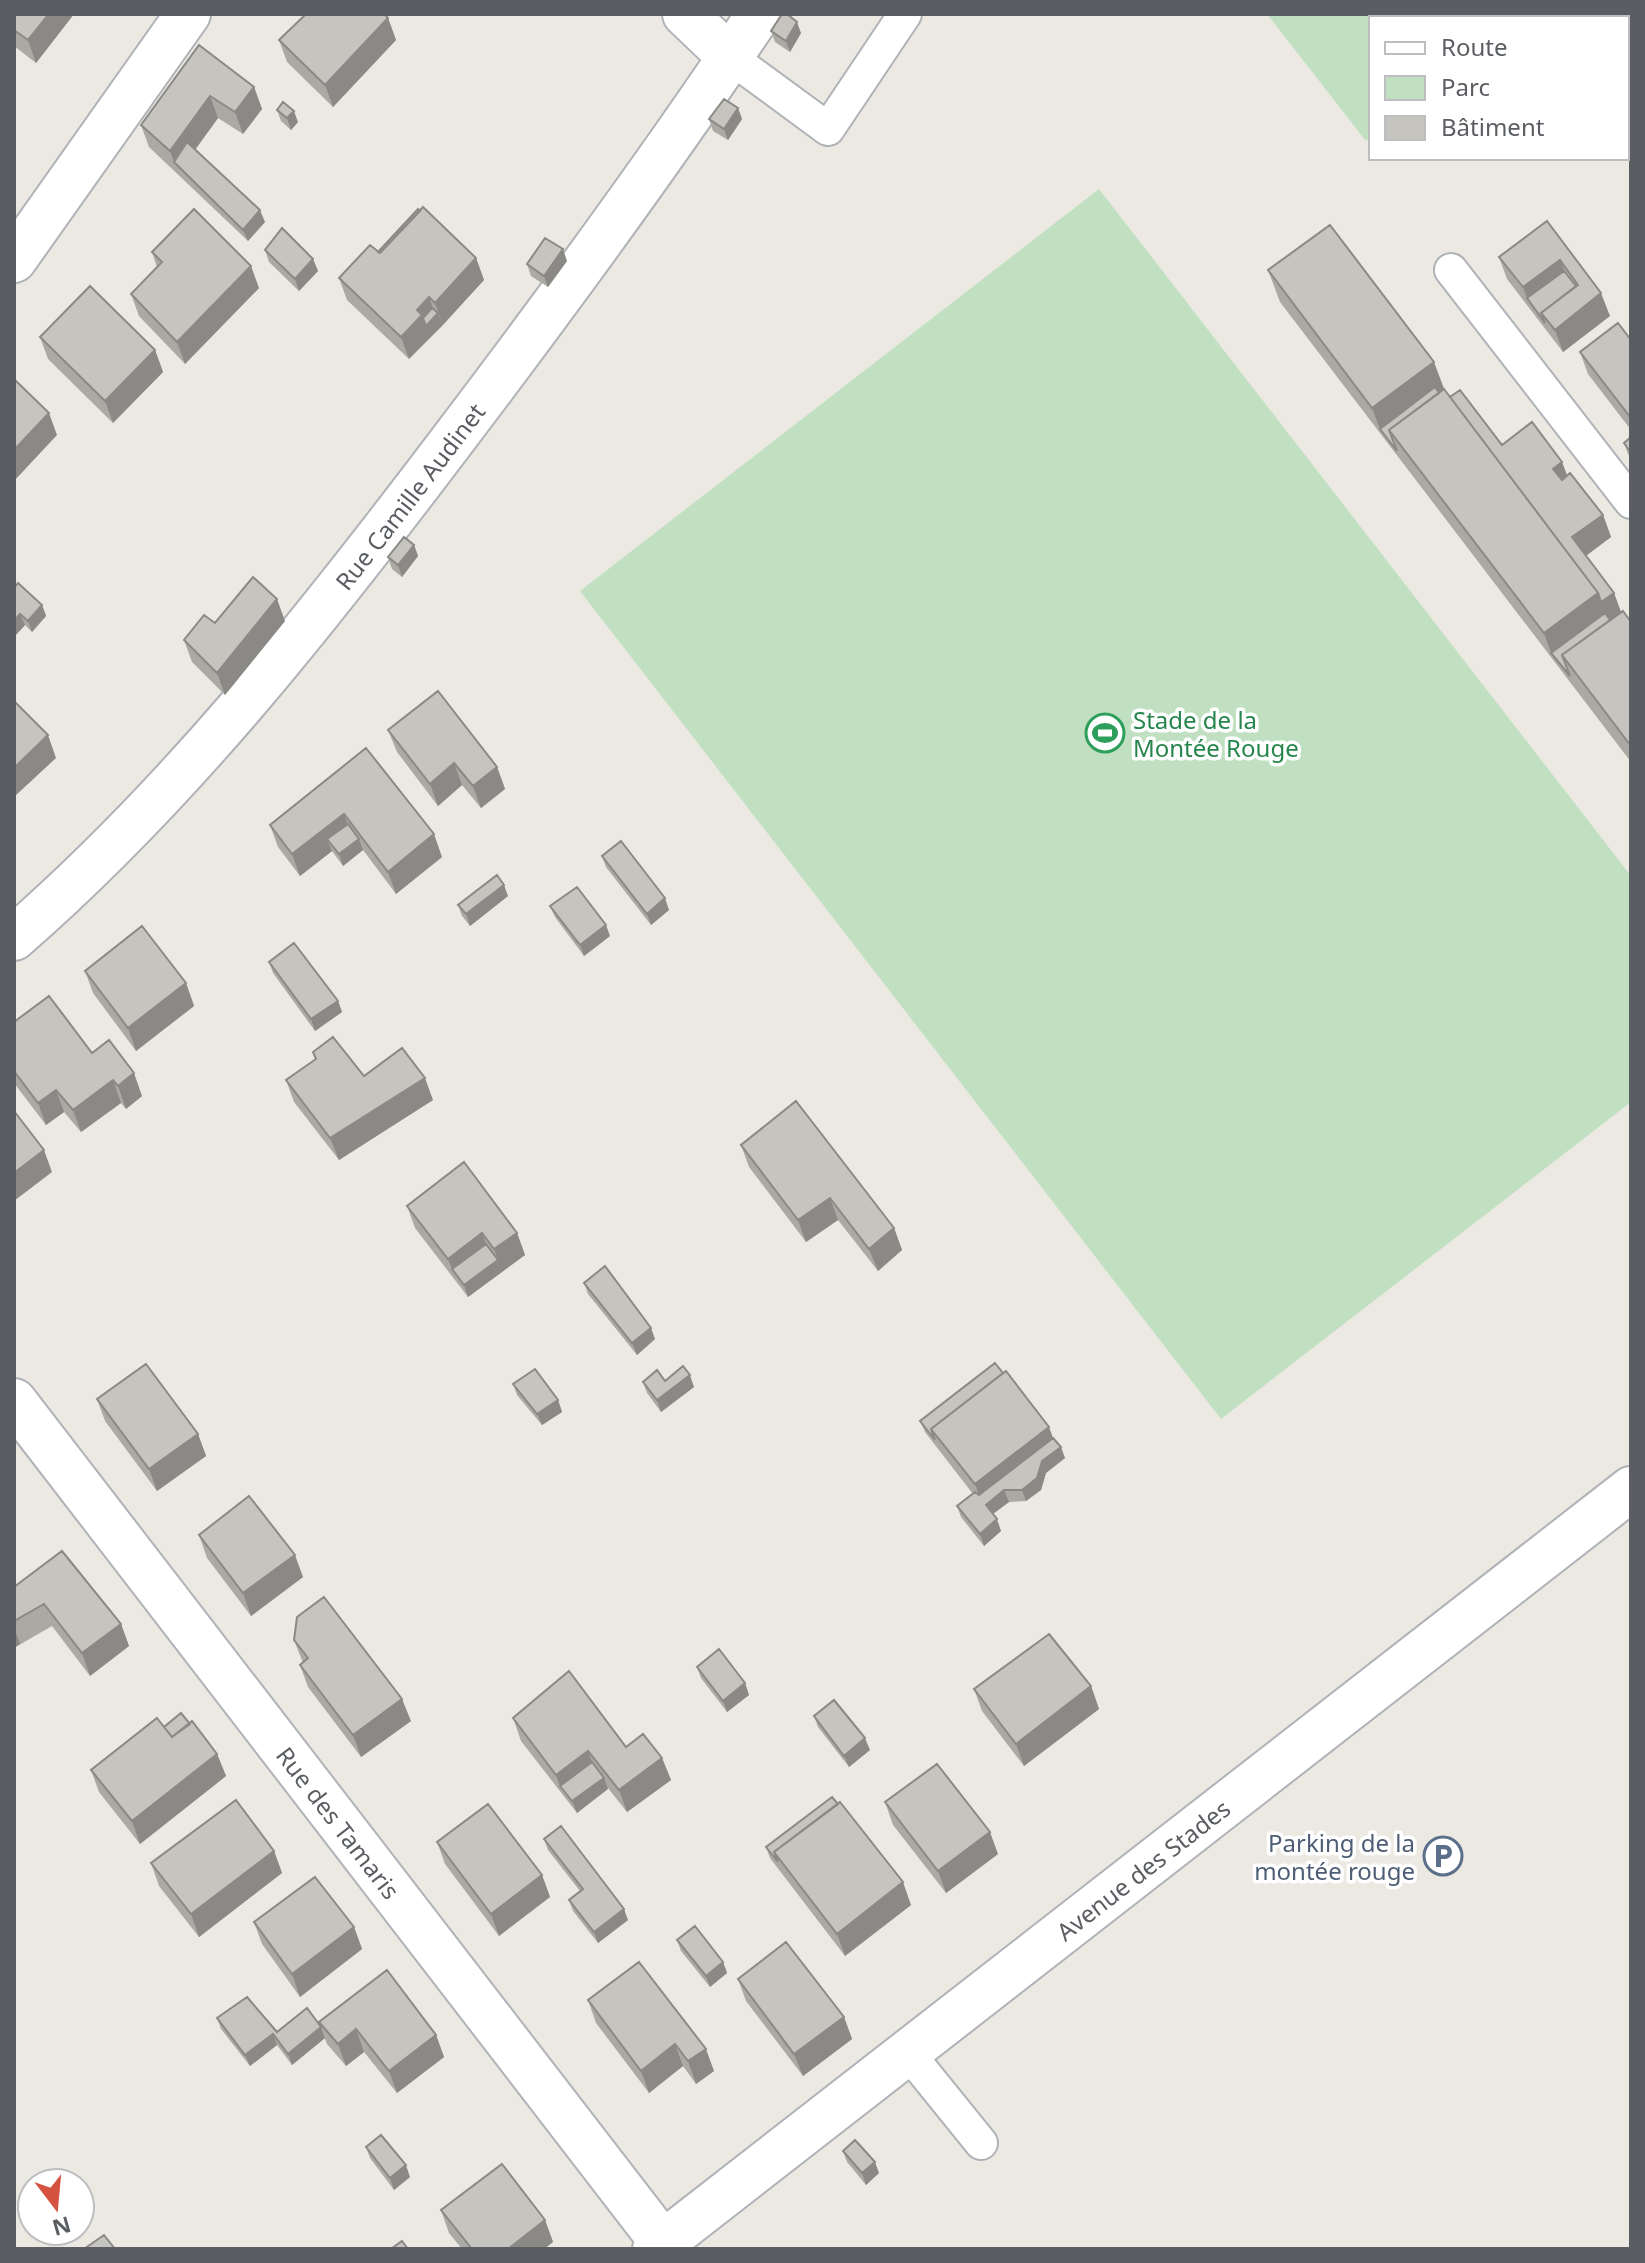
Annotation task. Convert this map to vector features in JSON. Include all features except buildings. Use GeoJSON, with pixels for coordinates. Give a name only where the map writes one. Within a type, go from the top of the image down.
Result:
{"type":"FeatureCollection","features":[{"type":"Feature","properties":{"kind":"street"},"geometry":{"type":"LineString","coordinates":[[14,260],[188,14]]}},
{"type":"Feature","properties":{"kind":"street"},"geometry":{"type":"LineString","coordinates":[[685,14],[730,57]]}},
{"type":"Feature","properties":{"kind":"street","name":"Rue Camille Audinet"},"geometry":{"type":"LineString","coordinates":[[14,938],[86,875],[184,775],[341,588],[538,328],[759,14]]}},
{"type":"Feature","properties":{"kind":"street","name":"Rue des Tamaris"},"geometry":{"type":"LineString","coordinates":[[14,1401],[659,2246]]}},
{"type":"Feature","properties":{"kind":"street","name":"Avenue des Stades"},"geometry":{"type":"LineString","coordinates":[[659,2246],[1631,1489]]}},
{"type":"Feature","properties":{"kind":"lane"},"geometry":{"type":"LineString","coordinates":[[730,57],[828,129],[905,14]]}},
{"type":"Feature","properties":{"kind":"lane"},"geometry":{"type":"LineString","coordinates":[[1451,270],[1631,502]]}},
{"type":"Feature","properties":{"kind":"lane"},"geometry":{"type":"LineString","coordinates":[[909,2054],[981,2143]]}},
{"type":"Feature","properties":{"kind":"green space"},"geometry":{"type":"Polygon","coordinates":[[[1267,14],[1534,14],[1369,16],[1369,139],[1366,141],[1267,14]]]}},
{"type":"Feature","properties":{"kind":"green space","name":"Stade de la Montée Rouge"},"geometry":{"type":"Polygon","coordinates":[[[1099,189],[1631,876],[1631,1102],[1221,1419],[580,591],[1099,189]]]}},
{"type":"Feature","properties":{"kind":"place","name":"Stade de la Montée Rouge"},"geometry":{"type":"Point","coordinates":[1105,733]}},
{"type":"Feature","properties":{"kind":"place","name":"Parking de la montée rouge"},"geometry":{"type":"Point","coordinates":[1443,1856]}}]}
